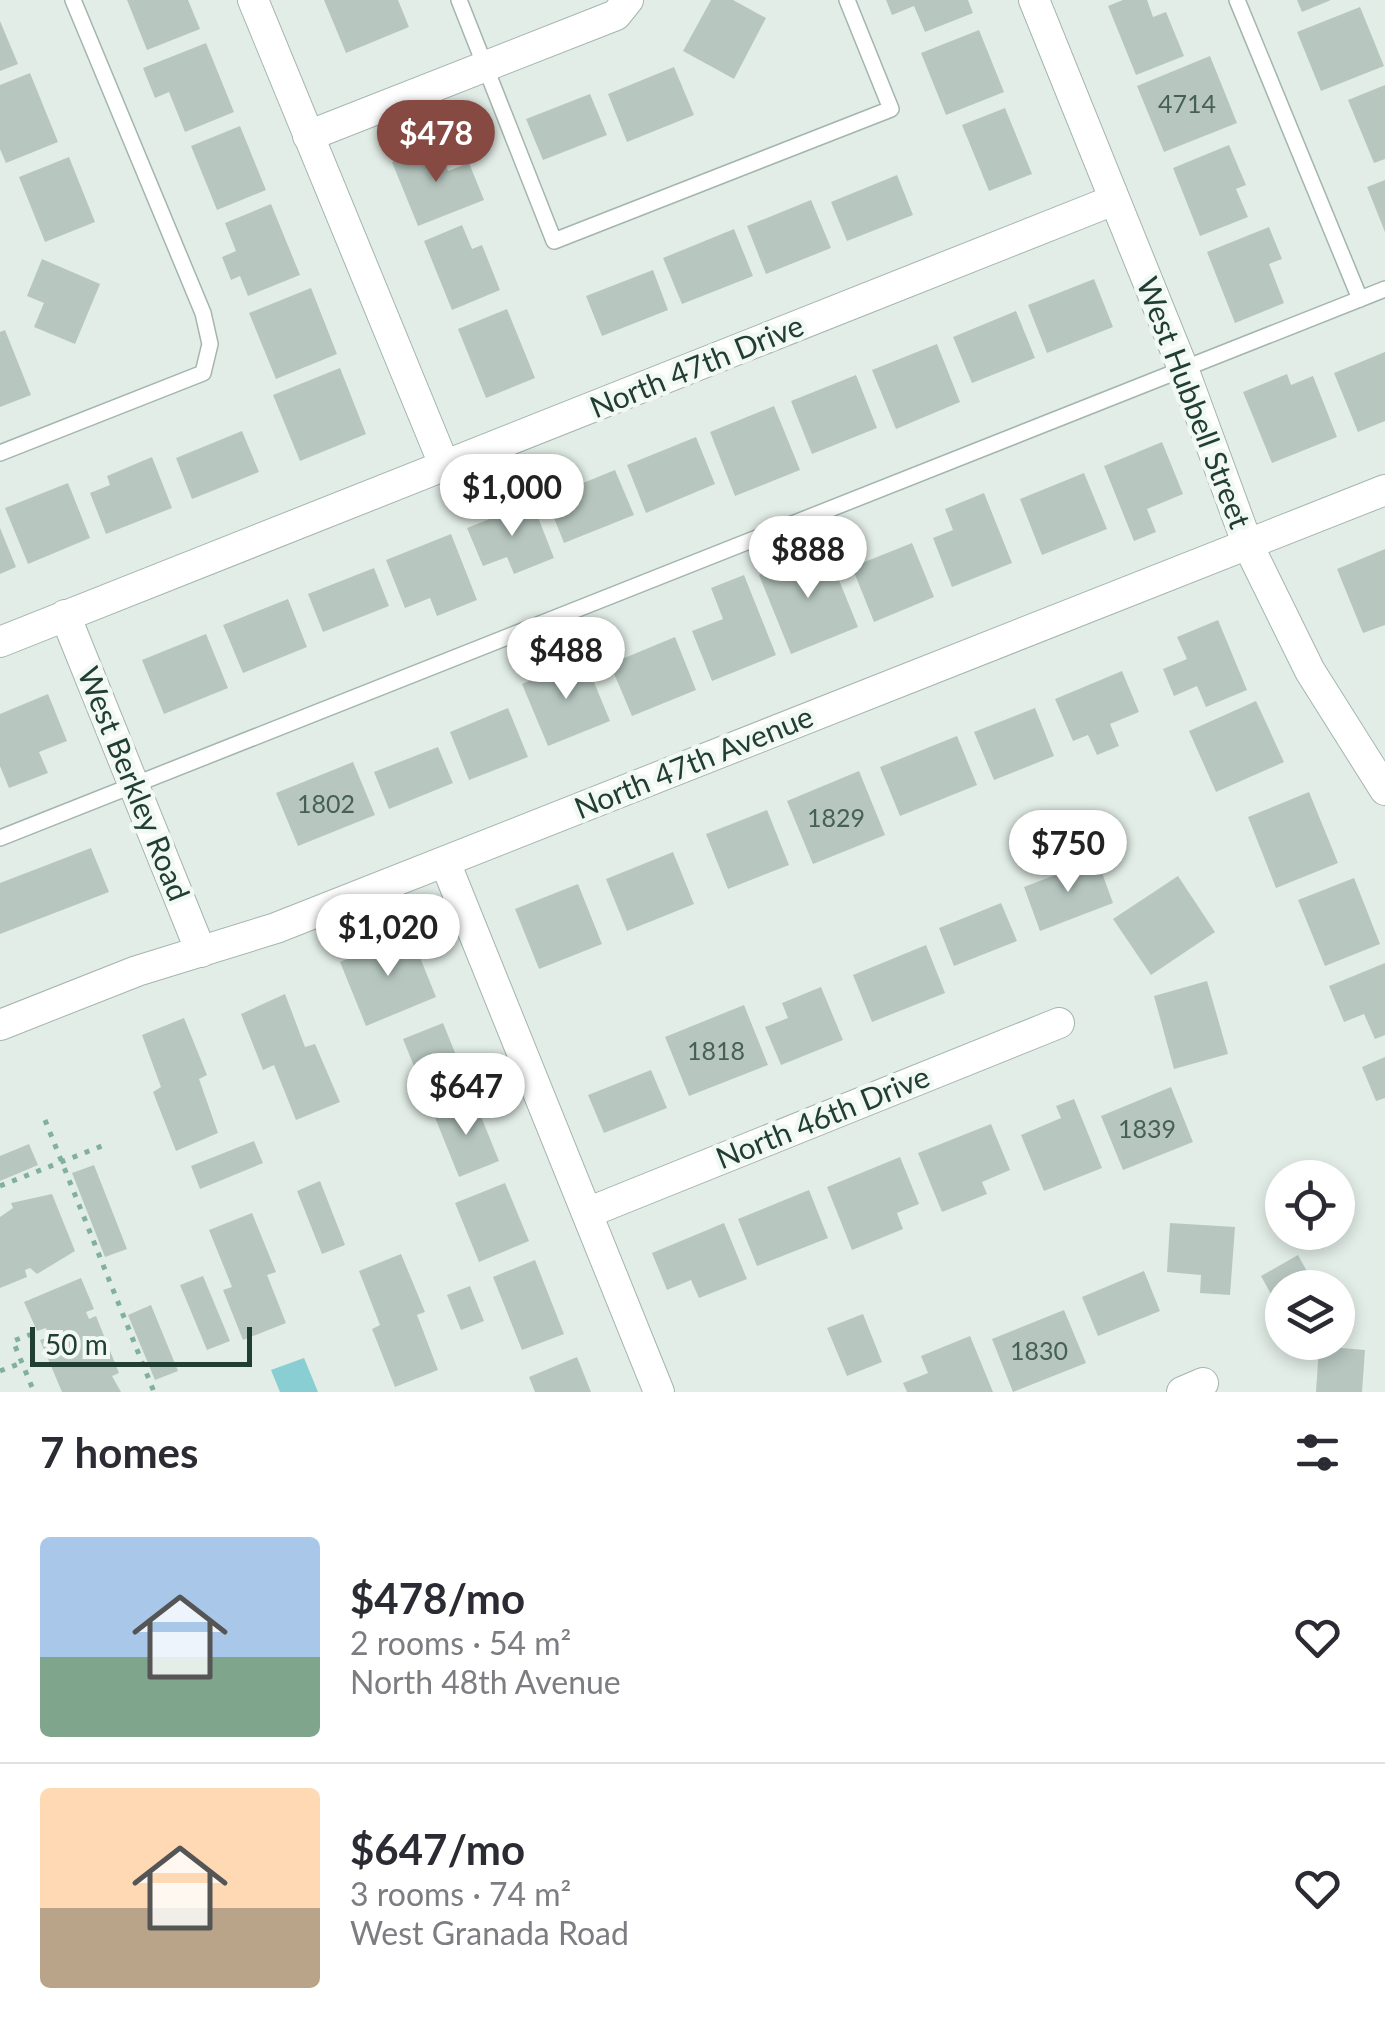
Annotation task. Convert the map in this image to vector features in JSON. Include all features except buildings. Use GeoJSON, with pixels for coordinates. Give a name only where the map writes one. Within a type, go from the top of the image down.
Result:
{"type":"FeatureCollection","features":[{"type":"Feature","properties":{"kind":"street"},"geometry":{"type":"LineString","coordinates":[[253,0],[445,467]]}},
{"type":"Feature","properties":{"kind":"street"},"geometry":{"type":"LineString","coordinates":[[308,136],[616,14],[628,0]]}},
{"type":"Feature","properties":{"kind":"street","name":"West Hubbell Street"},"geometry":{"type":"LineString","coordinates":[[1034,0],[1184,371],[1247,543],[1310,670],[1385,790]]}},
{"type":"Feature","properties":{"kind":"street","name":"North 47th Drive"},"geometry":{"type":"LineString","coordinates":[[0,642],[1114,200]]}},
{"type":"Feature","properties":{"kind":"street","name":"North 47th Avenue"},"geometry":{"type":"LineString","coordinates":[[0,1025],[137,971],[201,952],[444,862],[1385,490]]}},
{"type":"Feature","properties":{"kind":"street","name":"West Berkley Road"},"geometry":{"type":"LineString","coordinates":[[65,616],[201,952]]}},
{"type":"Feature","properties":{"kind":"street"},"geometry":{"type":"LineString","coordinates":[[444,862],[659,1392]]}},
{"type":"Feature","properties":{"kind":"street","name":"North 46th Drive"},"geometry":{"type":"LineString","coordinates":[[588,1213],[1059,1023]]}},
{"type":"Feature","properties":{"kind":"lane"},"geometry":{"type":"LineString","coordinates":[[0,453],[203,373],[210,344],[202,313],[73,0]]}},
{"type":"Feature","properties":{"kind":"lane"},"geometry":{"type":"LineString","coordinates":[[459,0],[554,241],[891,109],[847,0]]}},
{"type":"Feature","properties":{"kind":"lane"},"geometry":{"type":"LineString","coordinates":[[1237,0],[1360,299]]}},
{"type":"Feature","properties":{"kind":"lane"},"geometry":{"type":"LineString","coordinates":[[0,838],[1385,289]]}},
{"type":"Feature","properties":{"kind":"path"},"geometry":{"type":"LineString","coordinates":[[45,1120],[154,1392]]}},
{"type":"Feature","properties":{"kind":"path"},"geometry":{"type":"LineString","coordinates":[[0,1186],[107,1144]]}},
{"type":"Feature","properties":{"kind":"path"},"geometry":{"type":"LineString","coordinates":[[32,1334],[13,1341],[34,1392]]}},
{"type":"Feature","properties":{"kind":"path"},"geometry":{"type":"LineString","coordinates":[[0,1371],[22,1362]]}},
{"type":"Feature","properties":{"kind":"water"},"geometry":{"type":"Polygon","coordinates":[[[304,1358],[318,1392],[280,1392],[271,1370],[304,1358]]]}}]}
